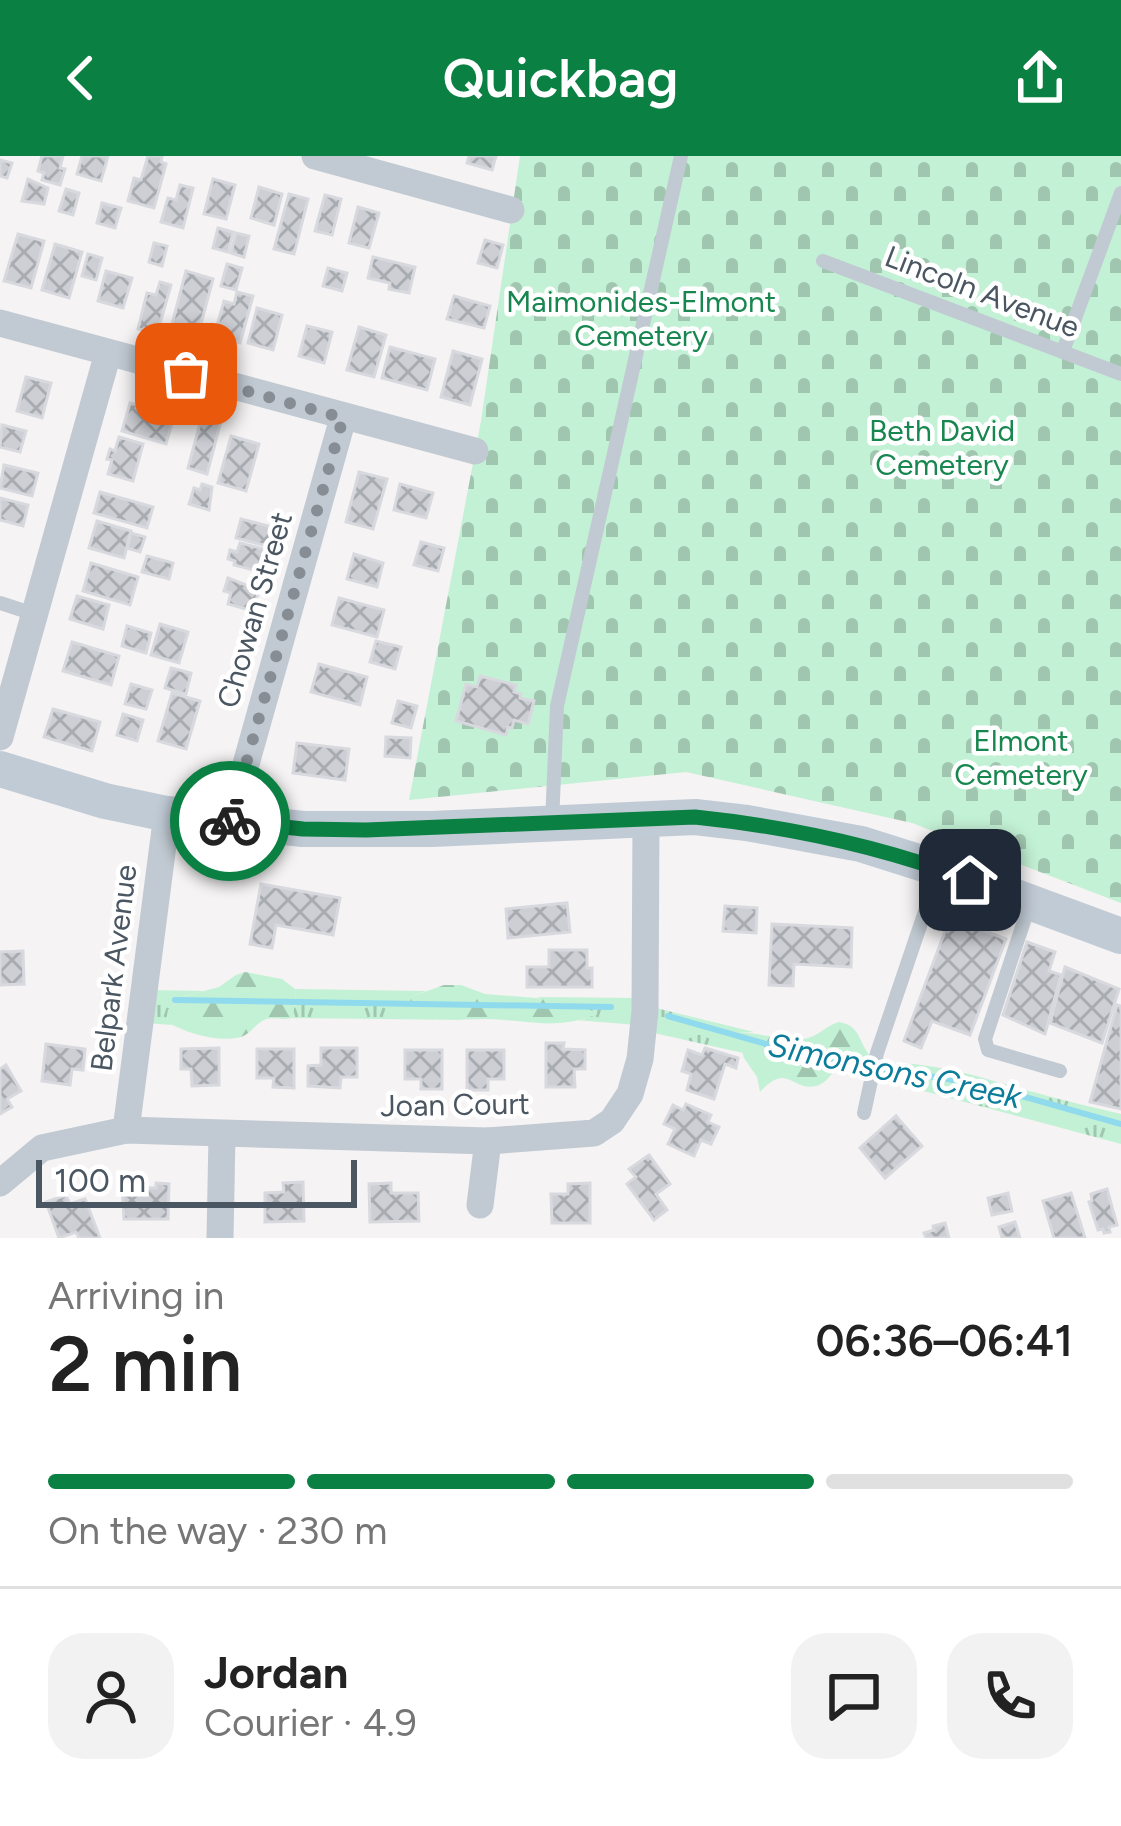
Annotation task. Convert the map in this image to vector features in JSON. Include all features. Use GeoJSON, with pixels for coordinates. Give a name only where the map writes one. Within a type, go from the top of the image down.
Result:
{"type":"FeatureCollection","features":[{"type":"Feature","properties":{"kind":"main road"},"geometry":{"type":"LineString","coordinates":[[0,769],[167,814],[303,829],[695,817],[747,823],[861,844],[940,868],[1121,936]]}},
{"type":"Feature","properties":{"kind":"street"},"geometry":{"type":"LineString","coordinates":[[315,156],[511,210]]}},
{"type":"Feature","properties":{"kind":"street"},"geometry":{"type":"LineString","coordinates":[[0,323],[475,451]]}},
{"type":"Feature","properties":{"kind":"street"},"geometry":{"type":"LineString","coordinates":[[0,737],[108,352]]}},
{"type":"Feature","properties":{"kind":"street","name":"Chowan Street"},"geometry":{"type":"LineString","coordinates":[[230,821],[343,418]]}},
{"type":"Feature","properties":{"kind":"street","name":"Belpark Avenue"},"geometry":{"type":"LineString","coordinates":[[126,1130],[167,814]]}},
{"type":"Feature","properties":{"kind":"street","name":"Joan Court"},"geometry":{"type":"LineString","coordinates":[[0,1183],[42,1148],[126,1130],[488,1142],[594,1133],[612,1121],[630,1094],[640,1059],[645,1011],[646,818]]}},
{"type":"Feature","properties":{"kind":"street"},"geometry":{"type":"LineString","coordinates":[[220,1238],[222,1135]]}},
{"type":"Feature","properties":{"kind":"street"},"geometry":{"type":"LineString","coordinates":[[480,1205],[488,1142]]}},
{"type":"Feature","properties":{"kind":"lane"},"geometry":{"type":"LineString","coordinates":[[552,823],[557,706],[681,156]]}},
{"type":"Feature","properties":{"kind":"lane"},"geometry":{"type":"LineString","coordinates":[[1063,351],[1121,193]]}},
{"type":"Feature","properties":{"kind":"lane","name":"Lincoln Avenue"},"geometry":{"type":"LineString","coordinates":[[824,261],[1121,374]]}},
{"type":"Feature","properties":{"kind":"lane"},"geometry":{"type":"LineString","coordinates":[[0,603],[34,614]]}},
{"type":"Feature","properties":{"kind":"lane"},"geometry":{"type":"LineString","coordinates":[[864,1113],[877,1053],[940,868]]}},
{"type":"Feature","properties":{"kind":"lane"},"geometry":{"type":"LineString","coordinates":[[1030,902],[985,1039],[988,1050],[1060,1071]]}},
{"type":"Feature","properties":{"kind":"green space"},"geometry":{"type":"Polygon","coordinates":[[[520,156],[1121,156],[1121,903],[912,823],[686,772],[409,800],[481,421],[520,156]]]}},
{"type":"Feature","properties":{"kind":"green space"},"geometry":{"type":"Polygon","coordinates":[[[245,972],[282,979],[295,989],[292,1018],[264,1020],[232,1039],[203,1036],[167,1022],[168,1010],[185,996],[219,987],[245,972]]]}},
{"type":"Feature","properties":{"kind":"green space"},"geometry":{"type":"Polygon","coordinates":[[[444,985],[461,985],[485,994],[573,1001],[598,1014],[555,1023],[451,1019],[427,1014],[408,998],[444,985]]]}},
{"type":"Feature","properties":{"kind":"green space"},"geometry":{"type":"Polygon","coordinates":[[[295,989],[426,991],[409,998],[433,1016],[467,1020],[292,1018],[295,989]]]}},
{"type":"Feature","properties":{"kind":"green space"},"geometry":{"type":"Polygon","coordinates":[[[149,990],[204,991],[185,996],[168,1010],[167,1021],[172,1025],[146,1023],[149,990]]]}},
{"type":"Feature","properties":{"kind":"green space"},"geometry":{"type":"Polygon","coordinates":[[[537,997],[639,998],[637,1025],[575,1020],[586,1019],[537,997]]]}},
{"type":"Feature","properties":{"kind":"green space"},"geometry":{"type":"Polygon","coordinates":[[[656,1008],[754,1032],[736,1033],[743,1053],[654,1033],[656,1008]]]}},
{"type":"Feature","properties":{"kind":"green space"},"geometry":{"type":"Polygon","coordinates":[[[839,1022],[856,1031],[872,1058],[867,1072],[853,1076],[839,1066],[820,1085],[808,1087],[784,1078],[760,1092],[736,1033],[804,1039],[839,1022]]]}},
{"type":"Feature","properties":{"kind":"green space"},"geometry":{"type":"Polygon","coordinates":[[[887,1063],[944,1069],[1121,1114],[1121,1144],[879,1078],[875,1072],[887,1063]]]}},
{"type":"Feature","properties":{"kind":"building"},"geometry":{"type":"Polygon","coordinates":[[[42,156],[63,156],[60,185],[42,180],[44,173],[38,171],[42,156]]]}},
{"type":"Feature","properties":{"kind":"building"},"geometry":{"type":"Polygon","coordinates":[[[82,156],[108,156],[101,181],[77,174],[82,156]]]}},
{"type":"Feature","properties":{"kind":"building"},"geometry":{"type":"Polygon","coordinates":[[[148,156],[162,156],[166,164],[154,208],[128,201],[134,178],[141,180],[148,156]]]}},
{"type":"Feature","properties":{"kind":"building"},"geometry":{"type":"Polygon","coordinates":[[[469,156],[496,156],[492,170],[467,163],[469,156]]]}},
{"type":"Feature","properties":{"kind":"building"},"geometry":{"type":"Polygon","coordinates":[[[0,160],[12,163],[7,178],[0,176],[0,160]]]}},
{"type":"Feature","properties":{"kind":"building"},"geometry":{"type":"Polygon","coordinates":[[[28,179],[48,188],[44,204],[22,201],[28,179]]]}},
{"type":"Feature","properties":{"kind":"building"},"geometry":{"type":"Polygon","coordinates":[[[213,179],[235,185],[226,219],[204,214],[213,179]]]}},
{"type":"Feature","properties":{"kind":"building"},"geometry":{"type":"Polygon","coordinates":[[[180,185],[193,188],[183,228],[161,222],[168,198],[176,200],[180,185]]]}},
{"type":"Feature","properties":{"kind":"building"},"geometry":{"type":"Polygon","coordinates":[[[259,187],[282,194],[274,225],[251,218],[259,187]]]}},
{"type":"Feature","properties":{"kind":"building"},"geometry":{"type":"Polygon","coordinates":[[[66,189],[79,193],[73,215],[59,211],[66,189]]]}},
{"type":"Feature","properties":{"kind":"building"},"geometry":{"type":"Polygon","coordinates":[[[289,194],[308,199],[294,254],[274,249],[289,194]]]}},
{"type":"Feature","properties":{"kind":"building"},"geometry":{"type":"Polygon","coordinates":[[[325,195],[341,199],[332,235],[315,231],[325,195]]]}},
{"type":"Feature","properties":{"kind":"building"},"geometry":{"type":"Polygon","coordinates":[[[102,203],[121,208],[115,228],[97,223],[102,203]]]}},
{"type":"Feature","properties":{"kind":"building"},"geometry":{"type":"Polygon","coordinates":[[[358,207],[379,213],[369,248],[349,243],[358,207]]]}},
{"type":"Feature","properties":{"kind":"building"},"geometry":{"type":"Polygon","coordinates":[[[218,228],[233,232],[228,252],[213,248],[218,228]]]}},
{"type":"Feature","properties":{"kind":"building"},"geometry":{"type":"Polygon","coordinates":[[[236,233],[249,236],[244,257],[231,253],[236,233]]]}},
{"type":"Feature","properties":{"kind":"building"},"geometry":{"type":"Polygon","coordinates":[[[18,234],[44,241],[31,288],[4,281],[18,234]]]}},
{"type":"Feature","properties":{"kind":"building"},"geometry":{"type":"Polygon","coordinates":[[[485,240],[503,245],[497,268],[478,263],[485,240]]]}},
{"type":"Feature","properties":{"kind":"building"},"geometry":{"type":"Polygon","coordinates":[[[154,243],[167,246],[162,266],[149,262],[154,243]]]}},
{"type":"Feature","properties":{"kind":"building"},"geometry":{"type":"Polygon","coordinates":[[[55,244],[82,252],[69,298],[42,290],[55,244]]]}},
{"type":"Feature","properties":{"kind":"building"},"geometry":{"type":"Polygon","coordinates":[[[88,254],[102,258],[96,280],[82,276],[88,254]]]}},
{"type":"Feature","properties":{"kind":"building"},"geometry":{"type":"Polygon","coordinates":[[[373,257],[415,267],[409,293],[368,278],[373,257]]]}},
{"type":"Feature","properties":{"kind":"building"},"geometry":{"type":"Polygon","coordinates":[[[227,264],[242,268],[236,290],[221,286],[227,264]]]}},
{"type":"Feature","properties":{"kind":"building"},"geometry":{"type":"Polygon","coordinates":[[[328,268],[347,273],[342,291],[323,286],[328,268]]]}},
{"type":"Feature","properties":{"kind":"building"},"geometry":{"type":"Polygon","coordinates":[[[106,271],[132,278],[123,308],[98,301],[106,271]]]}},
{"type":"Feature","properties":{"kind":"building"},"geometry":{"type":"Polygon","coordinates":[[[186,271],[213,279],[198,335],[171,328],[186,271]]]}},
{"type":"Feature","properties":{"kind":"building"},"geometry":{"type":"Polygon","coordinates":[[[160,282],[171,285],[157,334],[138,329],[147,293],[156,295],[160,282]]]}},
{"type":"Feature","properties":{"kind":"building"},"geometry":{"type":"Polygon","coordinates":[[[237,292],[253,296],[240,343],[214,336],[224,301],[234,304],[237,292]]]}},
{"type":"Feature","properties":{"kind":"building"},"geometry":{"type":"Polygon","coordinates":[[[454,296],[490,306],[484,328],[447,319],[454,296]]]}},
{"type":"Feature","properties":{"kind":"building"},"geometry":{"type":"Polygon","coordinates":[[[257,308],[282,315],[273,350],[248,343],[257,308]]]}},
{"type":"Feature","properties":{"kind":"building"},"geometry":{"type":"Polygon","coordinates":[[[307,326],[332,332],[324,363],[299,356],[307,326]]]}},
{"type":"Feature","properties":{"kind":"building"},"geometry":{"type":"Polygon","coordinates":[[[359,327],[386,335],[374,377],[347,370],[359,327]]]}},
{"type":"Feature","properties":{"kind":"building"},"geometry":{"type":"Polygon","coordinates":[[[390,347],[435,359],[427,390],[382,378],[390,347]]]}},
{"type":"Feature","properties":{"kind":"building"},"geometry":{"type":"Polygon","coordinates":[[[453,351],[482,359],[470,405],[441,397],[453,351]]]}},
{"type":"Feature","properties":{"kind":"building"},"geometry":{"type":"Polygon","coordinates":[[[26,377],[51,383],[42,418],[17,411],[26,377]]]}},
{"type":"Feature","properties":{"kind":"building"},"geometry":{"type":"Polygon","coordinates":[[[130,403],[174,416],[166,444],[122,431],[130,403]]]}},
{"type":"Feature","properties":{"kind":"building"},"geometry":{"type":"Polygon","coordinates":[[[202,416],[221,421],[207,474],[188,468],[202,416]]]}},
{"type":"Feature","properties":{"kind":"building"},"geometry":{"type":"Polygon","coordinates":[[[2,425],[26,431],[20,452],[0,447],[2,425]]]}},
{"type":"Feature","properties":{"kind":"building"},"geometry":{"type":"Polygon","coordinates":[[[231,436],[259,444],[246,491],[218,483],[231,436]]]}},
{"type":"Feature","properties":{"kind":"building"},"geometry":{"type":"Polygon","coordinates":[[[119,437],[143,444],[133,481],[108,474],[112,460],[107,459],[119,437]]]}},
{"type":"Feature","properties":{"kind":"building"},"geometry":{"type":"Polygon","coordinates":[[[4,465],[38,473],[32,496],[0,488],[4,465]]]}},
{"type":"Feature","properties":{"kind":"building"},"geometry":{"type":"Polygon","coordinates":[[[359,472],[387,479],[373,529],[346,522],[359,472]]]}},
{"type":"Feature","properties":{"kind":"building"},"geometry":{"type":"Polygon","coordinates":[[[202,484],[212,487],[209,510],[189,504],[194,488],[200,490],[202,484]]]}},
{"type":"Feature","properties":{"kind":"building"},"geometry":{"type":"Polygon","coordinates":[[[400,484],[433,493],[426,518],[394,510],[400,484]]]}},
{"type":"Feature","properties":{"kind":"building"},"geometry":{"type":"Polygon","coordinates":[[[100,492],[153,507],[147,528],[94,513],[100,492]]]}},
{"type":"Feature","properties":{"kind":"building"},"geometry":{"type":"Polygon","coordinates":[[[0,498],[28,505],[23,526],[0,520],[0,498]]]}},
{"type":"Feature","properties":{"kind":"building"},"geometry":{"type":"Polygon","coordinates":[[[241,519],[276,528],[271,547],[236,538],[241,519]]]}},
{"type":"Feature","properties":{"kind":"building"},"geometry":{"type":"Polygon","coordinates":[[[97,521],[131,531],[124,558],[89,548],[97,521]]]}},
{"type":"Feature","properties":{"kind":"building"},"geometry":{"type":"Polygon","coordinates":[[[131,533],[145,537],[140,552],[127,548],[131,533]]]}},
{"type":"Feature","properties":{"kind":"building"},"geometry":{"type":"Polygon","coordinates":[[[421,542],[444,548],[438,571],[414,565],[421,542]]]}},
{"type":"Feature","properties":{"kind":"building"},"geometry":{"type":"Polygon","coordinates":[[[240,543],[272,551],[266,573],[228,559],[230,550],[237,552],[240,543]]]}},
{"type":"Feature","properties":{"kind":"building"},"geometry":{"type":"Polygon","coordinates":[[[354,554],[383,563],[377,587],[347,579],[354,554]]]}},
{"type":"Feature","properties":{"kind":"building"},"geometry":{"type":"Polygon","coordinates":[[[147,556],[173,563],[169,579],[142,572],[147,556]]]}},
{"type":"Feature","properties":{"kind":"building"},"geometry":{"type":"Polygon","coordinates":[[[91,563],[138,577],[130,605],[83,591],[91,563]]]}},
{"type":"Feature","properties":{"kind":"building"},"geometry":{"type":"Polygon","coordinates":[[[228,578],[259,590],[253,611],[228,604],[231,593],[224,591],[228,578]]]}},
{"type":"Feature","properties":{"kind":"building"},"geometry":{"type":"Polygon","coordinates":[[[77,596],[109,605],[103,629],[70,619],[77,596]]]}},
{"type":"Feature","properties":{"kind":"building"},"geometry":{"type":"Polygon","coordinates":[[[339,598],[384,610],[377,637],[332,625],[339,598]]]}},
{"type":"Feature","properties":{"kind":"building"},"geometry":{"type":"Polygon","coordinates":[[[160,624],[188,632],[179,663],[151,655],[160,624]]]}},
{"type":"Feature","properties":{"kind":"building"},"geometry":{"type":"Polygon","coordinates":[[[127,626],[151,633],[146,653],[122,646],[127,626]]]}},
{"type":"Feature","properties":{"kind":"building"},"geometry":{"type":"Polygon","coordinates":[[[376,641],[401,647],[395,669],[370,662],[376,641]]]}},
{"type":"Feature","properties":{"kind":"building"},"geometry":{"type":"Polygon","coordinates":[[[72,642],[119,656],[111,685],[63,671],[72,642]]]}},
{"type":"Feature","properties":{"kind":"building"},"geometry":{"type":"Polygon","coordinates":[[[319,664],[367,677],[360,705],[311,692],[319,664]]]}},
{"type":"Feature","properties":{"kind":"building"},"geometry":{"type":"Polygon","coordinates":[[[171,668],[191,673],[186,694],[165,688],[171,668]]]}},
{"type":"Feature","properties":{"kind":"building"},"geometry":{"type":"Polygon","coordinates":[[[480,676],[516,685],[514,692],[520,698],[534,701],[528,724],[514,720],[506,735],[456,721],[466,684],[477,687],[480,676]]]}},
{"type":"Feature","properties":{"kind":"building"},"geometry":{"type":"Polygon","coordinates":[[[131,684],[152,690],[146,709],[125,704],[131,684]]]}},
{"type":"Feature","properties":{"kind":"building"},"geometry":{"type":"Polygon","coordinates":[[[172,693],[200,701],[186,749],[158,741],[172,693]]]}},
{"type":"Feature","properties":{"kind":"building"},"geometry":{"type":"Polygon","coordinates":[[[398,701],[417,706],[411,728],[392,723],[398,701]]]}},
{"type":"Feature","properties":{"kind":"building"},"geometry":{"type":"Polygon","coordinates":[[[53,709],[100,722],[92,751],[44,737],[53,709]]]}},
{"type":"Feature","properties":{"kind":"building"},"geometry":{"type":"Polygon","coordinates":[[[123,714],[143,720],[137,741],[117,735],[123,714]]]}},
{"type":"Feature","properties":{"kind":"building"},"geometry":{"type":"Polygon","coordinates":[[[386,737],[411,738],[410,758],[385,756],[386,737]]]}},
{"type":"Feature","properties":{"kind":"building"},"geometry":{"type":"Polygon","coordinates":[[[297,743],[349,749],[345,780],[293,773],[297,743]]]}},
{"type":"Feature","properties":{"kind":"building"},"geometry":{"type":"Polygon","coordinates":[[[261,884],[340,898],[333,935],[276,925],[272,948],[250,944],[261,884]]]}},
{"type":"Feature","properties":{"kind":"building"},"geometry":{"type":"Polygon","coordinates":[[[567,903],[570,932],[508,938],[506,909],[567,903]]]}},
{"type":"Feature","properties":{"kind":"building"},"geometry":{"type":"Polygon","coordinates":[[[725,906],[757,908],[756,933],[723,931],[725,906]]]}},
{"type":"Feature","properties":{"kind":"building"},"geometry":{"type":"Polygon","coordinates":[[[950,918],[1006,939],[970,1035],[932,1021],[921,1048],[904,1041],[950,918]]]}},
{"type":"Feature","properties":{"kind":"building"},"geometry":{"type":"Polygon","coordinates":[[[772,924],[852,928],[851,967],[794,964],[793,986],[769,985],[772,924]]]}},
{"type":"Feature","properties":{"kind":"building"},"geometry":{"type":"Polygon","coordinates":[[[1027,942],[1055,952],[1049,971],[1061,975],[1045,1034],[1003,1015],[1027,942]]]}},
{"type":"Feature","properties":{"kind":"building"},"geometry":{"type":"Polygon","coordinates":[[[549,950],[587,950],[592,987],[527,987],[527,967],[549,967],[549,950]]]}},
{"type":"Feature","properties":{"kind":"building"},"geometry":{"type":"Polygon","coordinates":[[[23,951],[24,984],[0,985],[0,952],[23,951]]]}},
{"type":"Feature","properties":{"kind":"building"},"geometry":{"type":"Polygon","coordinates":[[[1065,967],[1119,989],[1102,1043],[1050,1023],[1065,967]]]}},
{"type":"Feature","properties":{"kind":"building"},"geometry":{"type":"Polygon","coordinates":[[[1117,1005],[1121,1006],[1121,1109],[1090,1102],[1117,1005]]]}},
{"type":"Feature","properties":{"kind":"building"},"geometry":{"type":"Polygon","coordinates":[[[546,1043],[585,1050],[585,1069],[574,1069],[575,1087],[546,1087],[546,1043]]]}},
{"type":"Feature","properties":{"kind":"building"},"geometry":{"type":"Polygon","coordinates":[[[46,1044],[85,1049],[83,1070],[72,1069],[70,1085],[42,1081],[46,1044]]]}},
{"type":"Feature","properties":{"kind":"building"},"geometry":{"type":"Polygon","coordinates":[[[219,1048],[219,1085],[192,1086],[191,1069],[181,1069],[181,1049],[219,1048]]]}},
{"type":"Feature","properties":{"kind":"building"},"geometry":{"type":"Polygon","coordinates":[[[321,1048],[357,1048],[357,1077],[341,1077],[340,1088],[308,1086],[308,1066],[321,1065],[321,1048]]]}},
{"type":"Feature","properties":{"kind":"building"},"geometry":{"type":"Polygon","coordinates":[[[705,1048],[738,1058],[736,1068],[725,1064],[714,1099],[687,1090],[691,1074],[682,1071],[688,1050],[702,1055],[705,1048]]]}},
{"type":"Feature","properties":{"kind":"building"},"geometry":{"type":"Polygon","coordinates":[[[257,1049],[294,1049],[294,1088],[273,1087],[274,1078],[257,1078],[257,1049]]]}},
{"type":"Feature","properties":{"kind":"building"},"geometry":{"type":"Polygon","coordinates":[[[405,1050],[442,1050],[442,1089],[421,1089],[421,1079],[405,1079],[405,1050]]]}},
{"type":"Feature","properties":{"kind":"building"},"geometry":{"type":"Polygon","coordinates":[[[467,1050],[504,1050],[504,1079],[488,1079],[488,1090],[467,1090],[467,1050]]]}},
{"type":"Feature","properties":{"kind":"building"},"geometry":{"type":"Polygon","coordinates":[[[6,1065],[21,1091],[7,1099],[12,1107],[0,1114],[0,1069],[6,1065]]]}},
{"type":"Feature","properties":{"kind":"building"},"geometry":{"type":"Polygon","coordinates":[[[686,1104],[711,1115],[708,1122],[719,1127],[711,1144],[701,1140],[694,1156],[668,1144],[675,1129],[664,1124],[673,1105],[683,1110],[686,1104]]]}},
{"type":"Feature","properties":{"kind":"building"},"geometry":{"type":"Polygon","coordinates":[[[896,1116],[922,1146],[885,1178],[860,1148],[896,1116]]]}},
{"type":"Feature","properties":{"kind":"building"},"geometry":{"type":"Polygon","coordinates":[[[649,1155],[670,1184],[656,1194],[667,1210],[654,1220],[627,1184],[636,1177],[629,1169],[649,1155]]]}},
{"type":"Feature","properties":{"kind":"building"},"geometry":{"type":"Polygon","coordinates":[[[303,1182],[304,1221],[265,1222],[265,1193],[284,1192],[283,1183],[303,1182]]]}},
{"type":"Feature","properties":{"kind":"building"},"geometry":{"type":"Polygon","coordinates":[[[156,1183],[169,1184],[168,1219],[124,1219],[122,1187],[156,1188],[156,1183]]]}},
{"type":"Feature","properties":{"kind":"building"},"geometry":{"type":"Polygon","coordinates":[[[391,1183],[391,1193],[418,1193],[419,1221],[370,1222],[369,1184],[391,1183]]]}},
{"type":"Feature","properties":{"kind":"building"},"geometry":{"type":"Polygon","coordinates":[[[590,1183],[590,1223],[552,1223],[551,1194],[568,1194],[568,1184],[590,1183]]]}},
{"type":"Feature","properties":{"kind":"building"},"geometry":{"type":"Polygon","coordinates":[[[1107,1189],[1117,1225],[1104,1233],[1098,1230],[1089,1202],[1091,1194],[1107,1189]]]}},
{"type":"Feature","properties":{"kind":"building"},"geometry":{"type":"Polygon","coordinates":[[[1008,1193],[1012,1211],[992,1215],[988,1198],[1008,1193]]]}},
{"type":"Feature","properties":{"kind":"building"},"geometry":{"type":"Polygon","coordinates":[[[1071,1193],[1085,1238],[1054,1238],[1043,1201],[1071,1193]]]}},
{"type":"Feature","properties":{"kind":"building"},"geometry":{"type":"Polygon","coordinates":[[[66,1195],[70,1204],[85,1199],[100,1238],[79,1238],[76,1232],[59,1238],[46,1202],[66,1195]]]}},
{"type":"Feature","properties":{"kind":"building"},"geometry":{"type":"Polygon","coordinates":[[[1015,1222],[1020,1238],[1002,1238],[999,1227],[1015,1222]]]}},
{"type":"Feature","properties":{"kind":"building"},"geometry":{"type":"Polygon","coordinates":[[[945,1223],[949,1238],[926,1238],[924,1233],[945,1223]]]}},
{"type":"Feature","properties":{"kind":"waterway","name":"Simonsons Creek"},"geometry":{"type":"LineString","coordinates":[[175,1000],[611,1007]]}},
{"type":"Feature","properties":{"kind":"waterway","name":"Simonsons Creek"},"geometry":{"type":"LineString","coordinates":[[668,1016],[815,1058],[979,1084],[1121,1124]]}},
{"type":"Feature","properties":{"kind":"way so far"},"geometry":{"type":"LineString","coordinates":[[186,374],[343,418],[230,821]]}},
{"type":"Feature","properties":{"kind":"route"},"geometry":{"type":"LineString","coordinates":[[230,821],[366,830],[695,817],[861,844],[970,880]]}},
{"type":"Feature","properties":{"kind":"park label","name":"Maimonides-Elmont Cemetery"},"geometry":{"type":"Point","coordinates":[641,319]}},
{"type":"Feature","properties":{"kind":"park label","name":"Beth David Cemetery"},"geometry":{"type":"Point","coordinates":[942,448]}},
{"type":"Feature","properties":{"kind":"park label","name":"Elmont Cemetery"},"geometry":{"type":"Point","coordinates":[1021,758]}}]}
